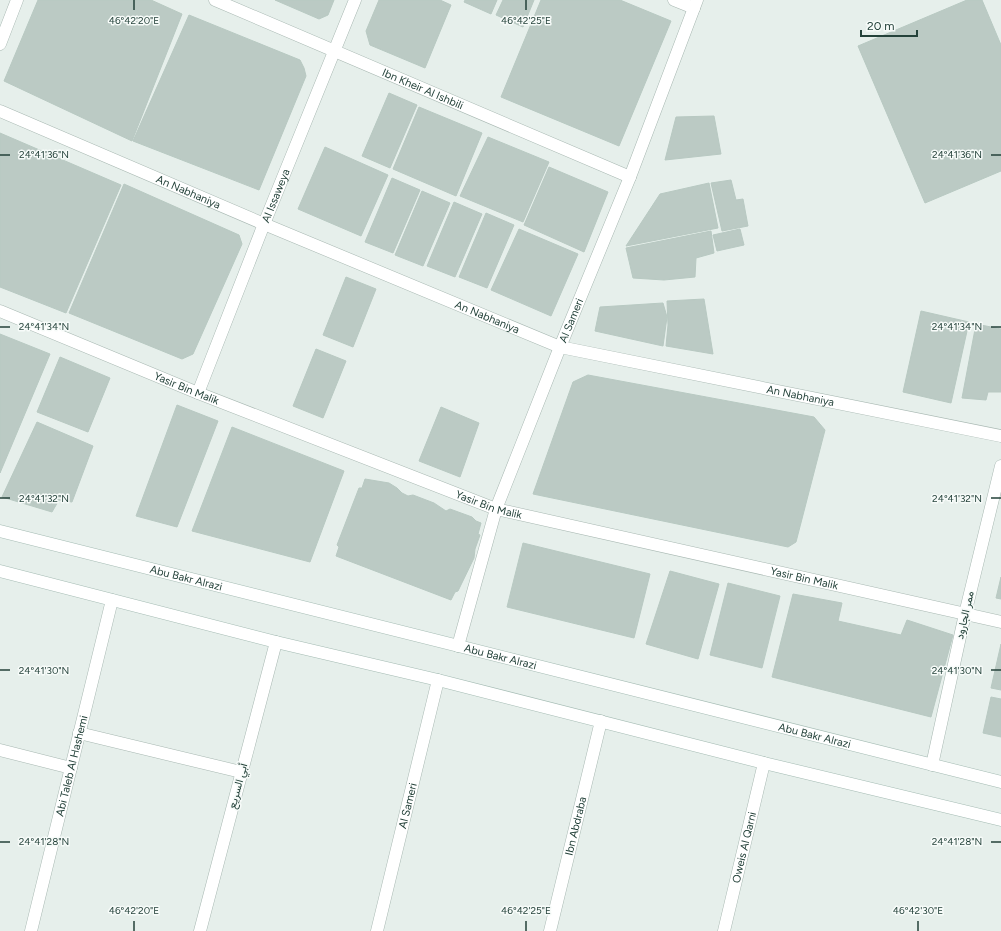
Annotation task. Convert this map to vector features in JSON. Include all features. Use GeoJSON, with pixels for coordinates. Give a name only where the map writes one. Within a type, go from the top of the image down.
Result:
{"type":"FeatureCollection","features":[{"type":"Feature","properties":{"kind":"street"},"geometry":{"type":"LineString","coordinates":[[0,44],[17,0]]}},
{"type":"Feature","properties":{"kind":"street","name":"Ibn Kheir Al Ishbili"},"geometry":{"type":"LineString","coordinates":[[215,0],[630,177]]}},
{"type":"Feature","properties":{"kind":"street","name":"Al Issaweya"},"geometry":{"type":"LineString","coordinates":[[198,393],[264,224],[355,0]]}},
{"type":"Feature","properties":{"kind":"street"},"geometry":{"type":"LineString","coordinates":[[674,0],[695,4]]}},
{"type":"Feature","properties":{"kind":"street","name":"Al Sameri"},"geometry":{"type":"LineString","coordinates":[[458,646],[496,509],[560,347],[630,177],[695,4]]}},
{"type":"Feature","properties":{"kind":"street","name":"An Nabhaniya"},"geometry":{"type":"LineString","coordinates":[[0,111],[264,224],[560,347],[1001,436]]}},
{"type":"Feature","properties":{"kind":"street","name":"Yasir Bin Malik"},"geometry":{"type":"LineString","coordinates":[[0,311],[198,393],[496,509],[1001,622]]}},
{"type":"Feature","properties":{"kind":"street","name":"ممر الجارود"},"geometry":{"type":"LineString","coordinates":[[932,765],[965,614],[1001,466]]}},
{"type":"Feature","properties":{"kind":"street","name":"Abu Bakr Alrazi"},"geometry":{"type":"LineString","coordinates":[[0,531],[1001,782]]}},
{"type":"Feature","properties":{"kind":"street"},"geometry":{"type":"LineString","coordinates":[[0,571],[276,642],[438,680],[764,763],[1001,820]]}},
{"type":"Feature","properties":{"kind":"street","name":"Abi Taleb Al Hashemi"},"geometry":{"type":"LineString","coordinates":[[31,931],[112,600]]}},
{"type":"Feature","properties":{"kind":"street","name":"أبي السريع"},"geometry":{"type":"LineString","coordinates":[[200,931],[276,642]]}},
{"type":"Feature","properties":{"kind":"street","name":"Al Sameri"},"geometry":{"type":"LineString","coordinates":[[377,931],[438,680]]}},
{"type":"Feature","properties":{"kind":"street","name":"Ibn Abdraba"},"geometry":{"type":"LineString","coordinates":[[550,931],[601,721]]}},
{"type":"Feature","properties":{"kind":"street"},"geometry":{"type":"LineString","coordinates":[[79,733],[241,772]]}},
{"type":"Feature","properties":{"kind":"street"},"geometry":{"type":"LineString","coordinates":[[0,750],[71,768]]}},
{"type":"Feature","properties":{"kind":"street","name":"Oweis Al Qarni"},"geometry":{"type":"LineString","coordinates":[[724,931],[764,763]]}},
{"type":"Feature","properties":{"kind":"building"},"geometry":{"type":"Polygon","coordinates":[[[38,0],[151,0],[182,14],[132,141],[4,81],[38,0]]]}},
{"type":"Feature","properties":{"kind":"building"},"geometry":{"type":"Polygon","coordinates":[[[275,0],[334,0],[328,15],[319,19],[275,0]]]}},
{"type":"Feature","properties":{"kind":"building"},"geometry":{"type":"Polygon","coordinates":[[[379,0],[440,0],[451,5],[425,68],[370,45],[366,31],[379,0]]]}},
{"type":"Feature","properties":{"kind":"building"},"geometry":{"type":"Polygon","coordinates":[[[465,0],[497,0],[491,14],[464,2],[465,0]]]}},
{"type":"Feature","properties":{"kind":"building"},"geometry":{"type":"Polygon","coordinates":[[[503,0],[534,0],[523,27],[496,15],[503,0]]]}},
{"type":"Feature","properties":{"kind":"building"},"geometry":{"type":"Polygon","coordinates":[[[541,0],[620,0],[671,21],[619,146],[501,97],[541,0]]]}},
{"type":"Feature","properties":{"kind":"building"},"geometry":{"type":"Polygon","coordinates":[[[967,0],[982,0],[1001,45],[1001,171],[925,203],[858,46],[967,0]]]}},
{"type":"Feature","properties":{"kind":"building"},"geometry":{"type":"Polygon","coordinates":[[[189,15],[300,60],[304,68],[306,76],[259,190],[133,141],[189,15]]]}},
{"type":"Feature","properties":{"kind":"building"},"geometry":{"type":"Polygon","coordinates":[[[389,93],[417,105],[390,168],[362,156],[389,93]]]}},
{"type":"Feature","properties":{"kind":"building"},"geometry":{"type":"Polygon","coordinates":[[[419,107],[482,133],[456,196],[393,169],[419,107]]]}},
{"type":"Feature","properties":{"kind":"building"},"geometry":{"type":"Polygon","coordinates":[[[714,116],[721,154],[665,160],[676,117],[714,116]]]}},
{"type":"Feature","properties":{"kind":"building"},"geometry":{"type":"Polygon","coordinates":[[[0,133],[121,185],[66,313],[0,287],[0,133]]]}},
{"type":"Feature","properties":{"kind":"building"},"geometry":{"type":"Polygon","coordinates":[[[488,137],[549,162],[523,222],[460,196],[488,137]]]}},
{"type":"Feature","properties":{"kind":"building"},"geometry":{"type":"Polygon","coordinates":[[[325,147],[388,175],[361,236],[298,209],[325,147]]]}},
{"type":"Feature","properties":{"kind":"building"},"geometry":{"type":"Polygon","coordinates":[[[549,167],[608,192],[584,252],[524,225],[549,167]]]}},
{"type":"Feature","properties":{"kind":"building"},"geometry":{"type":"Polygon","coordinates":[[[392,178],[420,190],[393,253],[365,242],[392,178]]]}},
{"type":"Feature","properties":{"kind":"building"},"geometry":{"type":"Polygon","coordinates":[[[731,180],[736,200],[743,199],[748,226],[722,231],[711,183],[731,180]]]}},
{"type":"Feature","properties":{"kind":"building"},"geometry":{"type":"Polygon","coordinates":[[[709,183],[718,228],[626,246],[660,194],[709,183]]]}},
{"type":"Feature","properties":{"kind":"building"},"geometry":{"type":"Polygon","coordinates":[[[124,184],[239,235],[242,244],[193,354],[182,359],[69,313],[124,184]]]}},
{"type":"Feature","properties":{"kind":"building"},"geometry":{"type":"Polygon","coordinates":[[[422,191],[450,203],[423,266],[395,255],[422,191]]]}},
{"type":"Feature","properties":{"kind":"building"},"geometry":{"type":"Polygon","coordinates":[[[454,202],[482,214],[455,277],[427,266],[454,202]]]}},
{"type":"Feature","properties":{"kind":"building"},"geometry":{"type":"Polygon","coordinates":[[[486,213],[514,225],[487,288],[459,277],[486,213]]]}},
{"type":"Feature","properties":{"kind":"building"},"geometry":{"type":"Polygon","coordinates":[[[519,229],[578,254],[551,316],[491,290],[519,229]]]}},
{"type":"Feature","properties":{"kind":"building"},"geometry":{"type":"Polygon","coordinates":[[[740,229],[744,245],[717,251],[713,235],[740,229]]]}},
{"type":"Feature","properties":{"kind":"building"},"geometry":{"type":"Polygon","coordinates":[[[711,231],[714,253],[696,258],[695,277],[664,280],[633,278],[626,248],[711,231]]]}},
{"type":"Feature","properties":{"kind":"building"},"geometry":{"type":"Polygon","coordinates":[[[346,277],[376,289],[353,347],[323,335],[346,277]]]}},
{"type":"Feature","properties":{"kind":"building"},"geometry":{"type":"Polygon","coordinates":[[[704,299],[713,354],[666,346],[668,325],[667,301],[704,299]]]}},
{"type":"Feature","properties":{"kind":"building"},"geometry":{"type":"Polygon","coordinates":[[[663,303],[667,317],[663,346],[595,331],[600,307],[663,303]]]}},
{"type":"Feature","properties":{"kind":"building"},"geometry":{"type":"Polygon","coordinates":[[[921,311],[969,322],[951,403],[903,392],[921,311]]]}},
{"type":"Feature","properties":{"kind":"building"},"geometry":{"type":"Polygon","coordinates":[[[976,324],[1001,329],[1001,392],[988,392],[986,400],[962,398],[976,324]]]}},
{"type":"Feature","properties":{"kind":"building"},"geometry":{"type":"Polygon","coordinates":[[[0,334],[50,354],[0,473],[0,334]]]}},
{"type":"Feature","properties":{"kind":"building"},"geometry":{"type":"Polygon","coordinates":[[[316,349],[346,361],[323,418],[293,406],[316,349]]]}},
{"type":"Feature","properties":{"kind":"building"},"geometry":{"type":"Polygon","coordinates":[[[60,357],[110,378],[88,432],[37,412],[60,357]]]}},
{"type":"Feature","properties":{"kind":"building"},"geometry":{"type":"Polygon","coordinates":[[[588,375],[814,417],[825,430],[796,542],[788,547],[533,494],[573,382],[588,375]]]}},
{"type":"Feature","properties":{"kind":"building"},"geometry":{"type":"Polygon","coordinates":[[[177,405],[218,421],[177,527],[136,516],[177,405]]]}},
{"type":"Feature","properties":{"kind":"building"},"geometry":{"type":"Polygon","coordinates":[[[441,407],[479,423],[460,477],[419,461],[441,407]]]}},
{"type":"Feature","properties":{"kind":"building"},"geometry":{"type":"Polygon","coordinates":[[[37,422],[93,446],[72,502],[59,500],[52,512],[2,497],[37,422]]]}},
{"type":"Feature","properties":{"kind":"building"},"geometry":{"type":"Polygon","coordinates":[[[232,427],[344,471],[310,562],[192,531],[232,427]]]}},
{"type":"Feature","properties":{"kind":"building"},"geometry":{"type":"Polygon","coordinates":[[[365,479],[389,483],[408,496],[413,495],[434,503],[446,511],[450,509],[472,517],[481,523],[478,534],[480,535],[475,549],[474,558],[458,591],[455,592],[451,600],[336,556],[339,547],[337,545],[359,488],[362,488],[365,479]]]}},
{"type":"Feature","properties":{"kind":"building"},"geometry":{"type":"Polygon","coordinates":[[[523,543],[650,574],[634,638],[507,607],[523,543]]]}},
{"type":"Feature","properties":{"kind":"building"},"geometry":{"type":"Polygon","coordinates":[[[670,571],[719,584],[698,659],[646,644],[670,571]]]}},
{"type":"Feature","properties":{"kind":"building"},"geometry":{"type":"Polygon","coordinates":[[[1001,577],[1001,599],[996,598],[1001,577]]]}},
{"type":"Feature","properties":{"kind":"building"},"geometry":{"type":"Polygon","coordinates":[[[728,583],[780,596],[762,668],[710,655],[728,583]]]}},
{"type":"Feature","properties":{"kind":"building"},"geometry":{"type":"Polygon","coordinates":[[[793,594],[842,603],[838,621],[901,635],[907,620],[953,635],[931,717],[772,677],[793,594]]]}},
{"type":"Feature","properties":{"kind":"building"},"geometry":{"type":"Polygon","coordinates":[[[1001,644],[1001,690],[991,688],[1001,644]]]}},
{"type":"Feature","properties":{"kind":"building"},"geometry":{"type":"Polygon","coordinates":[[[991,697],[1001,699],[1001,737],[983,733],[991,697]]]}}]}
